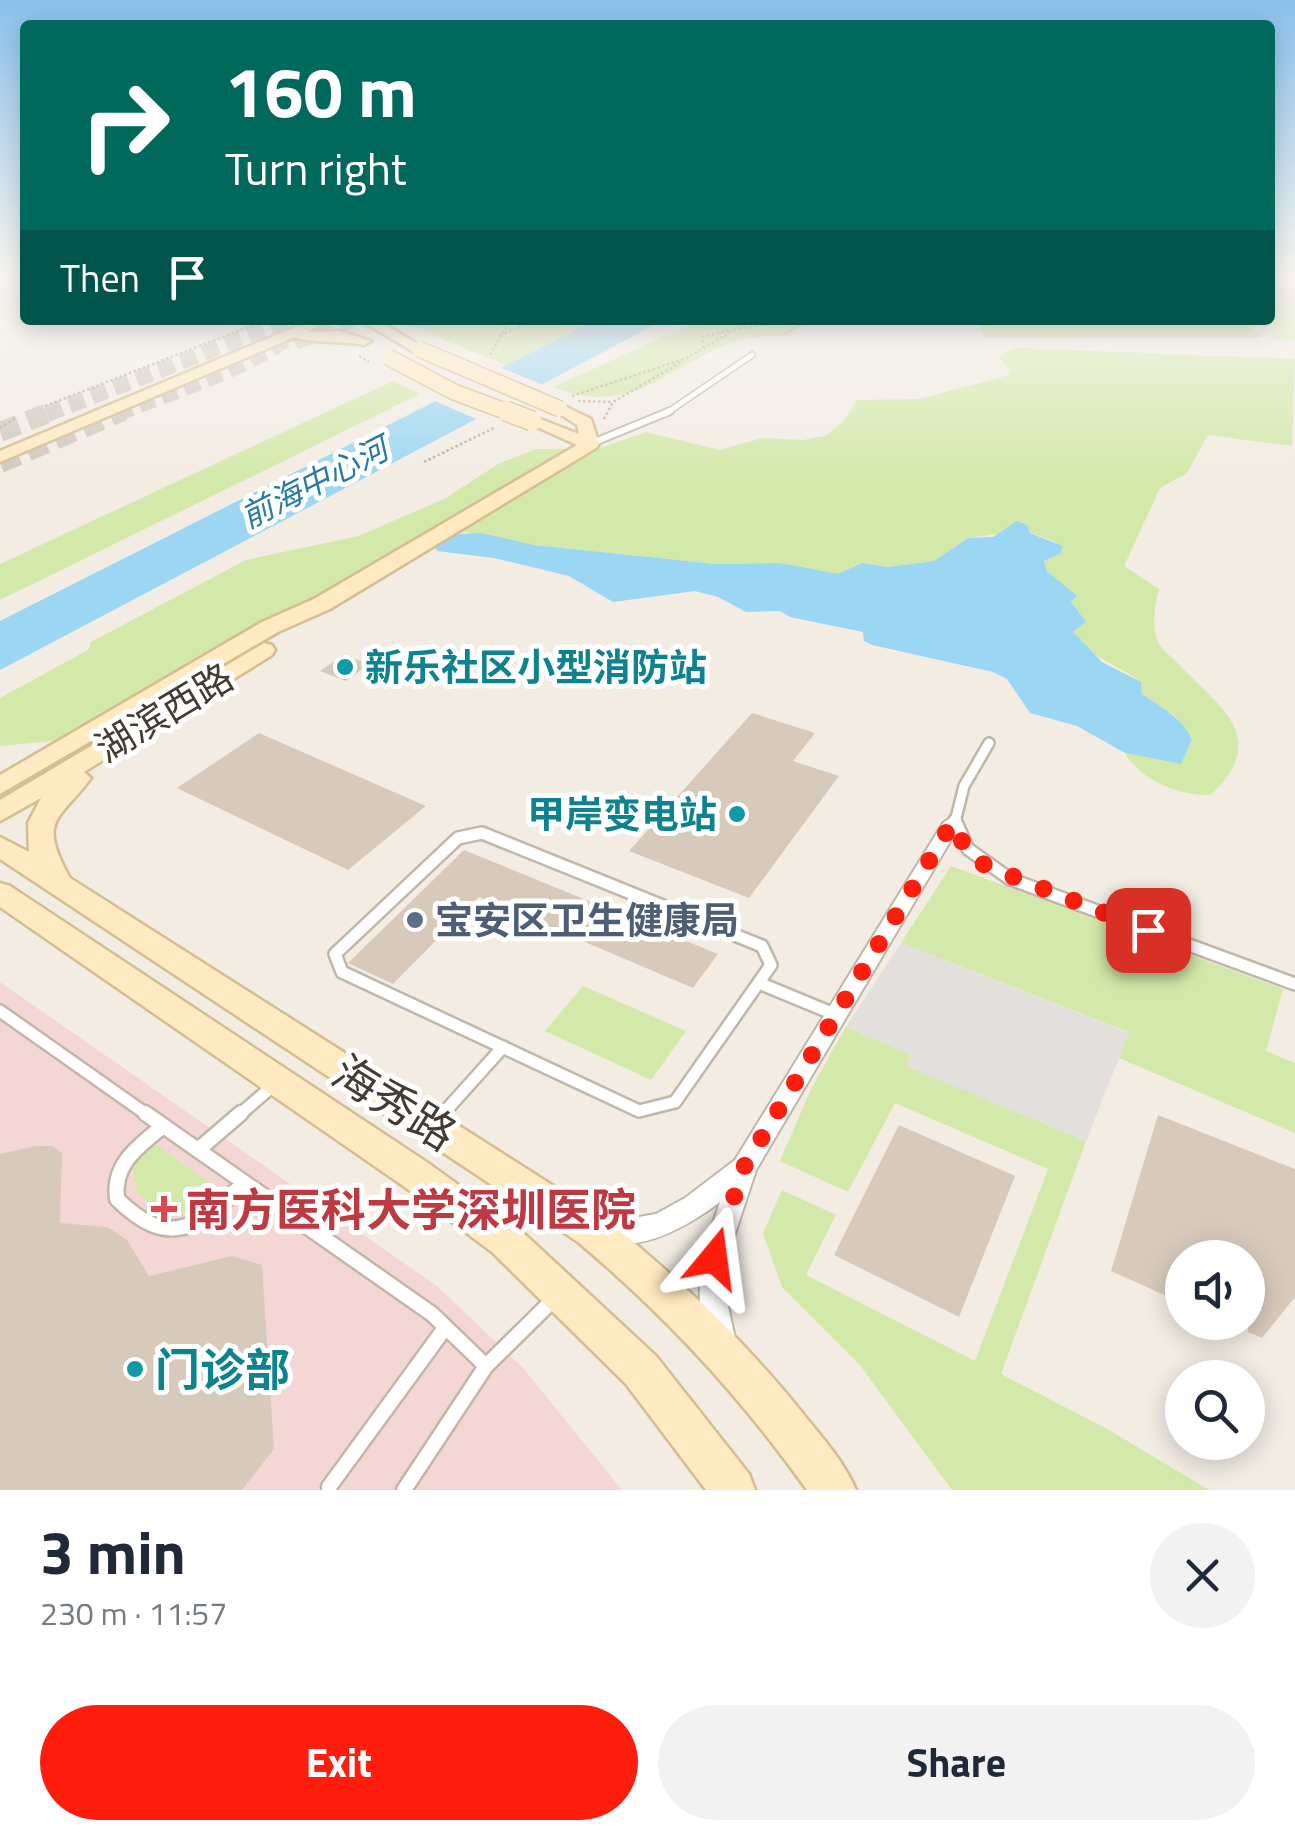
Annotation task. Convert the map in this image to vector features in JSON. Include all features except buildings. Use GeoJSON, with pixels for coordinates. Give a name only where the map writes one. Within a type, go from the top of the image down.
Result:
{"type":"FeatureCollection","features":[{"type":"Feature","properties":{"kind":"main road"},"geometry":{"type":"LineString","coordinates":[[0,444],[241,343]]}},
{"type":"Feature","properties":{"kind":"main road"},"geometry":{"type":"LineString","coordinates":[[0,458],[244,343]]}},
{"type":"Feature","properties":{"kind":"main road"},"geometry":{"type":"LineString","coordinates":[[366,343],[454,392],[590,444]]}},
{"type":"Feature","properties":{"kind":"main road"},"geometry":{"type":"LineString","coordinates":[[407,343],[567,403],[585,423],[590,444]]}},
{"type":"Feature","properties":{"kind":"main road","name":"湖滨西路"},"geometry":{"type":"LineString","coordinates":[[0,786],[270,627],[322,604],[590,444]]}},
{"type":"Feature","properties":{"kind":"main road","name":"湖滨西路"},"geometry":{"type":"LineString","coordinates":[[0,812],[295,632],[322,604]]}},
{"type":"Feature","properties":{"kind":"main road"},"geometry":{"type":"LineString","coordinates":[[56,878],[38,844],[38,830],[56,796],[180,702]]}},
{"type":"Feature","properties":{"kind":"main road"},"geometry":{"type":"LineString","coordinates":[[0,768],[62,750]]}},
{"type":"Feature","properties":{"kind":"main road","name":"海秀路"},"geometry":{"type":"LineString","coordinates":[[0,846],[56,878],[240,1004],[590,1230],[647,1276],[725,1353],[834,1490]]}},
{"type":"Feature","properties":{"kind":"main road"},"geometry":{"type":"LineString","coordinates":[[14,905],[43,910],[54,900],[84,897]]}},
{"type":"Feature","properties":{"kind":"main road","name":"海秀路"},"geometry":{"type":"LineString","coordinates":[[14,905],[460,1207],[562,1291],[641,1370],[733,1490]]}},
{"type":"Feature","properties":{"kind":"street"},"geometry":{"type":"LineString","coordinates":[[725,1353],[713,1302],[714,1258],[744,1167],[952,823]]}},
{"type":"Feature","properties":{"kind":"street"},"geometry":{"type":"LineString","coordinates":[[590,1230],[631,1233],[667,1225],[744,1167]]}},
{"type":"Feature","properties":{"kind":"lane"},"geometry":{"type":"LineString","coordinates":[[590,444],[656,422],[709,390],[752,354]]}},
{"type":"Feature","properties":{"kind":"lane"},"geometry":{"type":"LineString","coordinates":[[989,743],[957,792],[952,823],[968,852],[1010,879],[1295,984]]}},
{"type":"Feature","properties":{"kind":"lane"},"geometry":{"type":"LineString","coordinates":[[482,833],[762,946],[771,965],[675,1102],[639,1111],[503,1047],[342,972],[336,954],[458,838],[482,833]]}},
{"type":"Feature","properties":{"kind":"lane"},"geometry":{"type":"LineString","coordinates":[[760,983],[834,1014]]}},
{"type":"Feature","properties":{"kind":"lane"},"geometry":{"type":"LineString","coordinates":[[2,1016],[244,1182],[445,1328],[486,1366]]}},
{"type":"Feature","properties":{"kind":"lane"},"geometry":{"type":"LineString","coordinates":[[432,1125],[503,1047]]}},
{"type":"Feature","properties":{"kind":"lane"},"geometry":{"type":"LineString","coordinates":[[198,1150],[277,1082]]}},
{"type":"Feature","properties":{"kind":"lane"},"geometry":{"type":"LineString","coordinates":[[163,1126],[127,1158],[116,1175],[118,1199],[141,1221],[165,1231],[186,1229],[209,1217],[244,1182]]}},
{"type":"Feature","properties":{"kind":"lane"},"geometry":{"type":"LineString","coordinates":[[404,1490],[486,1366],[562,1291]]}},
{"type":"Feature","properties":{"kind":"lane"},"geometry":{"type":"LineString","coordinates":[[329,1487],[445,1328]]}},
{"type":"Feature","properties":{"kind":"path"},"geometry":{"type":"LineString","coordinates":[[45,406],[232,343]]}},
{"type":"Feature","properties":{"kind":"path"},"geometry":{"type":"LineString","coordinates":[[490,355],[497,343]]}},
{"type":"Feature","properties":{"kind":"path"},"geometry":{"type":"LineString","coordinates":[[703,343],[703,348]]}},
{"type":"Feature","properties":{"kind":"path"},"geometry":{"type":"LineString","coordinates":[[567,403],[613,402],[713,343]]}},
{"type":"Feature","properties":{"kind":"path"},"geometry":{"type":"LineString","coordinates":[[567,403],[687,358]]}},
{"type":"Feature","properties":{"kind":"path"},"geometry":{"type":"LineString","coordinates":[[0,428],[16,418]]}},
{"type":"Feature","properties":{"kind":"path"},"geometry":{"type":"LineString","coordinates":[[424,462],[508,422]]}},
{"type":"Feature","properties":{"kind":"shaded area"},"geometry":{"type":"Polygon","coordinates":[[[901,943],[1129,1033],[1086,1141],[906,1066],[911,1055],[846,1027],[901,943]]]}},
{"type":"Feature","properties":{"kind":"shaded area","name":"南方医科大学深圳医院"},"geometry":{"type":"Polygon","coordinates":[[[0,982],[437,1286],[523,1368],[622,1490],[0,1490],[0,982]]]}},
{"type":"Feature","properties":{"kind":"green space"},"geometry":{"type":"Polygon","coordinates":[[[451,343],[553,343],[508,366],[451,343]]]}},
{"type":"Feature","properties":{"kind":"green space"},"geometry":{"type":"Polygon","coordinates":[[[650,343],[734,343],[646,386],[619,395],[589,396],[554,387],[650,343]]]}},
{"type":"Feature","properties":{"kind":"green space"},"geometry":{"type":"Polygon","coordinates":[[[1013,348],[1295,359],[1292,446],[1208,435],[1187,473],[1160,488],[1124,566],[1159,589],[1154,623],[1158,642],[1224,710],[1233,725],[1237,757],[1211,795],[1162,785],[1141,772],[1125,753],[1181,764],[1192,740],[1175,716],[1142,694],[1141,682],[1079,641],[1072,632],[1085,621],[1071,600],[1076,597],[1047,571],[1044,561],[1060,554],[1056,542],[1029,532],[968,538],[934,561],[888,567],[862,563],[838,574],[825,574],[780,563],[716,564],[534,545],[464,532],[349,578],[72,739],[0,746],[0,698],[88,650],[91,642],[246,560],[359,536],[446,498],[498,464],[536,449],[597,449],[646,432],[720,450],[762,438],[803,440],[825,436],[844,421],[857,400],[919,399],[1006,376],[1010,370],[999,357],[1013,348]]]}},
{"type":"Feature","properties":{"kind":"green space"},"geometry":{"type":"Polygon","coordinates":[[[393,381],[420,394],[0,600],[0,564],[393,381]]]}},
{"type":"Feature","properties":{"kind":"green space"},"geometry":{"type":"Polygon","coordinates":[[[951,866],[1283,989],[1266,1051],[1295,1063],[1295,1133],[1119,1058],[1128,1032],[901,943],[951,866]]]}},
{"type":"Feature","properties":{"kind":"green space"},"geometry":{"type":"Polygon","coordinates":[[[583,986],[686,1031],[651,1080],[545,1031],[583,986]]]}},
{"type":"Feature","properties":{"kind":"green space"},"geometry":{"type":"Polygon","coordinates":[[[846,1027],[912,1055],[907,1066],[1086,1141],[1001,1374],[1109,1430],[1209,1490],[952,1490],[859,1364],[782,1287],[763,1233],[782,1190],[836,1215],[806,1275],[975,1361],[1048,1169],[895,1103],[848,1192],[780,1161],[811,1089],[846,1027]]]}},
{"type":"Feature","properties":{"kind":"green space"},"geometry":{"type":"Polygon","coordinates":[[[157,1145],[219,1190],[216,1197],[204,1208],[179,1215],[159,1210],[136,1192],[133,1168],[144,1152],[157,1145]]]}},
{"type":"Feature","properties":{"kind":"water","name":"前海中心河"},"geometry":{"type":"Polygon","coordinates":[[[551,343],[621,343],[0,670],[0,621],[551,343]]]}},
{"type":"Feature","properties":{"kind":"water"},"geometry":{"type":"Polygon","coordinates":[[[1017,521],[1027,525],[1030,533],[1063,546],[1060,554],[1044,561],[1047,571],[1077,596],[1071,601],[1086,622],[1073,632],[1102,662],[1141,682],[1142,694],[1183,725],[1192,740],[1181,764],[1125,753],[1077,726],[1030,713],[1007,679],[993,672],[872,645],[864,641],[863,632],[790,617],[780,611],[746,612],[718,597],[695,591],[613,602],[569,576],[494,558],[437,551],[434,546],[443,535],[481,533],[534,545],[716,564],[780,563],[838,574],[862,563],[888,567],[934,561],[968,538],[993,537],[1017,521]]]}},
{"type":"Feature","properties":{"kind":"pier"},"geometry":{"type":"Polygon","coordinates":[[[496,366],[546,386],[481,421],[430,399],[496,366]]]}},
{"type":"Feature","properties":{"kind":"tunnel"},"geometry":{"type":"LineString","coordinates":[[47,414],[231,343]]}},
{"type":"Feature","properties":{"kind":"tunnel"},"geometry":{"type":"LineString","coordinates":[[117,414],[245,363],[281,343]]}},
{"type":"Feature","properties":{"kind":"tunnel"},"geometry":{"type":"LineString","coordinates":[[0,432],[53,411]]}},
{"type":"Feature","properties":{"kind":"tunnel"},"geometry":{"type":"LineString","coordinates":[[0,463],[123,411]]}},
{"type":"Feature","properties":{"kind":"place","name":"新乐社区小型消防站"},"geometry":{"type":"Point","coordinates":[345,667]}},
{"type":"Feature","properties":{"kind":"place","name":"甲岸变电站"},"geometry":{"type":"Point","coordinates":[737,814]}},
{"type":"Feature","properties":{"kind":"place","name":"宝安区卫生健康局"},"geometry":{"type":"Point","coordinates":[415,920]}},
{"type":"Feature","properties":{"kind":"place","name":"南方医科大学深圳医院"},"geometry":{"type":"Point","coordinates":[164,1209]}},
{"type":"Feature","properties":{"kind":"place","name":"门诊部"},"geometry":{"type":"Point","coordinates":[135,1369]}},
{"type":"Feature","properties":{"kind":"route"},"geometry":{"type":"LineString","coordinates":[[714,1258],[744,1167],[952,823],[968,852],[986,866],[1010,879],[1148,930]]}}]}
